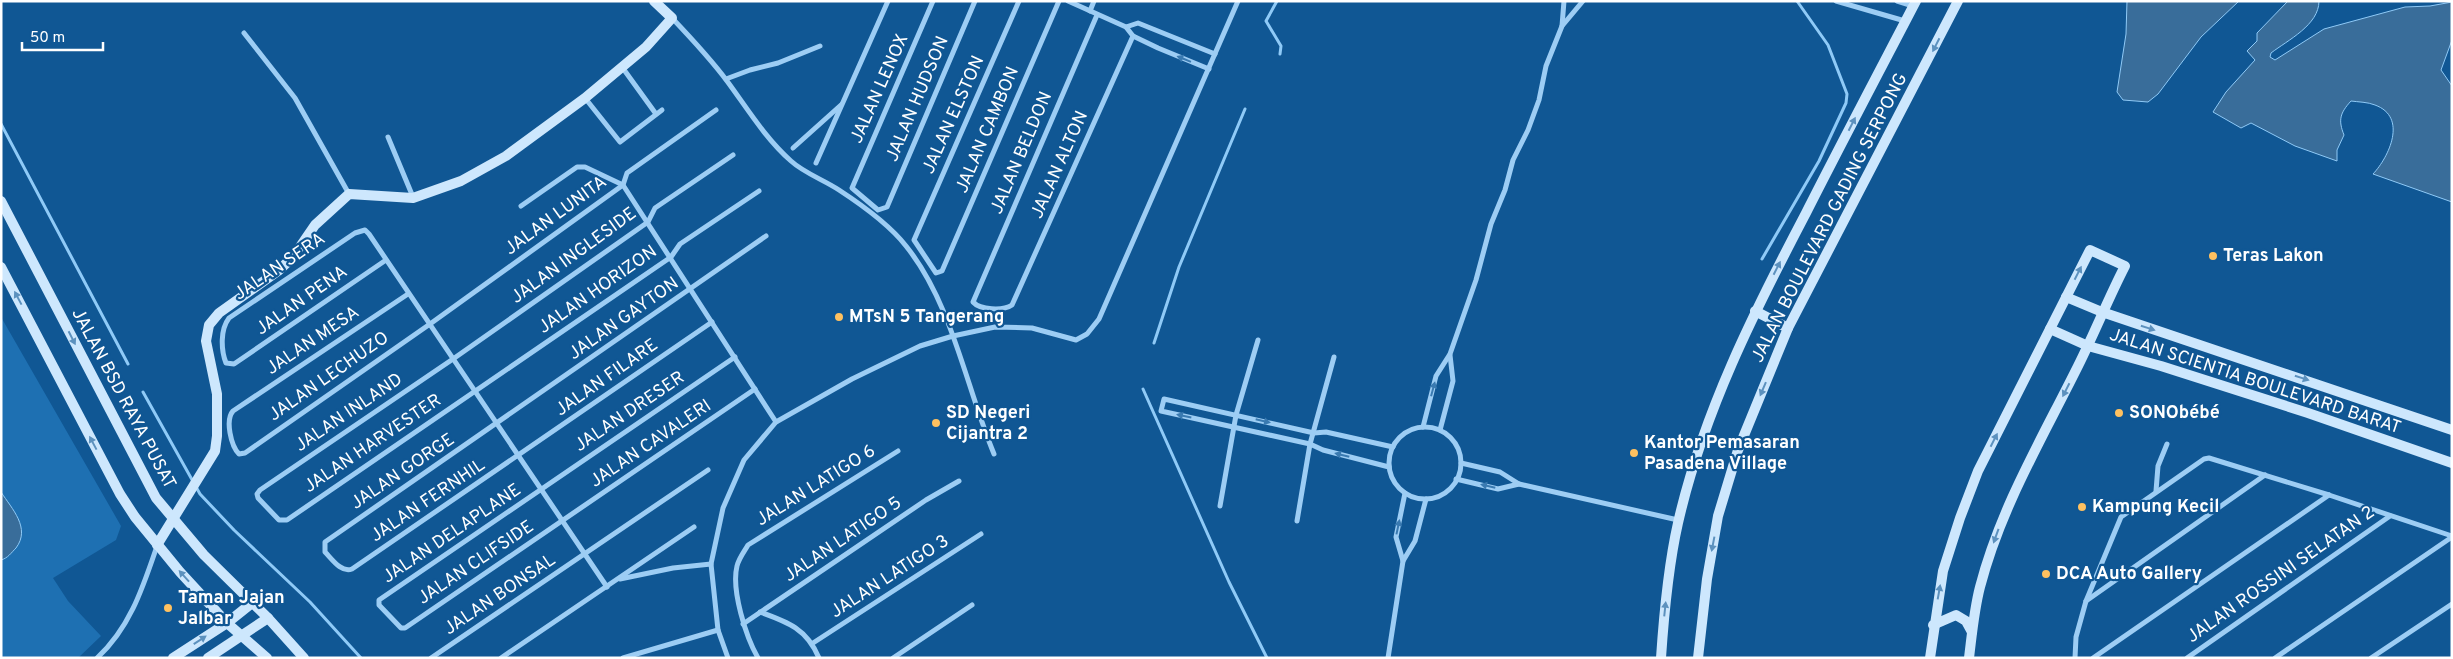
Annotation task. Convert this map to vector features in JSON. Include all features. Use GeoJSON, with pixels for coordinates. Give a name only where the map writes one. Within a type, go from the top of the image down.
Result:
{"type":"FeatureCollection","features":[{"type":"Feature","properties":{"kind":"main road"},"geometry":{"type":"LineString","coordinates":[[158,545],[174,520],[186,495],[215,451],[217,394],[206,341],[210,325],[219,314],[278,271],[293,257],[314,225],[349,194],[413,198],[461,181],[506,156],[585,98],[646,47],[672,18],[654,1]]}},
{"type":"Feature","properties":{"kind":"main road","name":"JALAN BOULEVARD GADING SERPONG"},"geometry":{"type":"LineString","coordinates":[[1698,658],[1707,579],[1718,516],[1738,450],[1788,328],[1958,1]]}},
{"type":"Feature","properties":{"kind":"main road","name":"JALAN BOULEVARD GADING SERPONG"},"geometry":{"type":"LineString","coordinates":[[1661,658],[1664,610],[1678,520],[1695,461],[1723,383],[1755,312],[1914,3]]}},
{"type":"Feature","properties":{"kind":"main road","name":"JALAN BSD RAYA PUSAT"},"geometry":{"type":"LineString","coordinates":[[1,201],[148,487],[204,555],[268,618],[304,658]]}},
{"type":"Feature","properties":{"kind":"main road"},"geometry":{"type":"LineString","coordinates":[[1930,658],[1933,625],[1943,571],[1978,471],[2090,250],[2125,266],[2102,312],[2088,346],[2012,497],[1998,530],[1980,588],[1969,658]]}},
{"type":"Feature","properties":{"kind":"main road"},"geometry":{"type":"LineString","coordinates":[[1,267],[120,494],[158,545],[227,623],[267,658]]}},
{"type":"Feature","properties":{"kind":"main road","name":"JALAN SCIENTIA BOULEVARD BARAT"},"geometry":{"type":"LineString","coordinates":[[2066,297],[2102,312],[2452,430]]}},
{"type":"Feature","properties":{"kind":"main road"},"geometry":{"type":"LineString","coordinates":[[1755,312],[1788,328]]}},
{"type":"Feature","properties":{"kind":"main road","name":"JALAN SCIENTIA BOULEVARD BARAT"},"geometry":{"type":"LineString","coordinates":[[2050,329],[2088,346],[2161,366],[2452,462]]}},
{"type":"Feature","properties":{"kind":"main road"},"geometry":{"type":"LineString","coordinates":[[174,658],[227,623],[252,603]]}},
{"type":"Feature","properties":{"kind":"main road"},"geometry":{"type":"LineString","coordinates":[[1933,625],[1956,615],[1966,622],[1972,632]]}},
{"type":"Feature","properties":{"kind":"main road"},"geometry":{"type":"LineString","coordinates":[[208,658],[268,618]]}},
{"type":"Feature","properties":{"kind":"street"},"geometry":{"type":"LineString","coordinates":[[816,163],[888,1]]}},
{"type":"Feature","properties":{"kind":"street","name":"JALAN LENOX"},"geometry":{"type":"LineString","coordinates":[[887,207],[878,210],[852,188],[934,1]]}},
{"type":"Feature","properties":{"kind":"street","name":"JALAN HUDSON"},"geometry":{"type":"LineString","coordinates":[[887,207],[975,1]]}},
{"type":"Feature","properties":{"kind":"street","name":"JALAN ELSTON"},"geometry":{"type":"LineString","coordinates":[[942,270],[934,272],[914,240],[1019,1]]}},
{"type":"Feature","properties":{"kind":"street","name":"JALAN CAMBON"},"geometry":{"type":"LineString","coordinates":[[942,270],[1059,1]]}},
{"type":"Feature","properties":{"kind":"street"},"geometry":{"type":"LineString","coordinates":[[1068,1],[1077,3],[1126,27],[1133,36],[1209,69]]}},
{"type":"Feature","properties":{"kind":"street"},"geometry":{"type":"LineString","coordinates":[[1090,11],[1094,1]]}},
{"type":"Feature","properties":{"kind":"street"},"geometry":{"type":"LineString","coordinates":[[728,658],[718,630],[711,564],[723,508],[744,460],[776,422],[852,379],[920,346],[953,336],[995,327],[1032,328],[1076,340],[1087,334],[1099,319],[1238,1]]}},
{"type":"Feature","properties":{"kind":"street"},"geometry":{"type":"LineString","coordinates":[[1422,427],[1436,376],[1450,354],[1476,280],[1491,224],[1505,190],[1513,160],[1528,130],[1539,100],[1546,66],[1562,26],[1564,1]]}},
{"type":"Feature","properties":{"kind":"street"},"geometry":{"type":"LineString","coordinates":[[1562,26],[1583,1]]}},
{"type":"Feature","properties":{"kind":"street"},"geometry":{"type":"LineString","coordinates":[[1836,1],[1905,21]]}},
{"type":"Feature","properties":{"kind":"street"},"geometry":{"type":"LineString","coordinates":[[1898,1],[1914,3]]}},
{"type":"Feature","properties":{"kind":"street","name":"JALAN BELDON"},"geometry":{"type":"LineString","coordinates":[[1012,305],[1005,309],[977,306],[973,302],[1097,14]]}},
{"type":"Feature","properties":{"kind":"street"},"geometry":{"type":"LineString","coordinates":[[672,18],[726,79],[775,146],[793,163],[839,190],[884,225],[906,246],[931,286],[953,336],[982,426],[994,454]]}},
{"type":"Feature","properties":{"kind":"street"},"geometry":{"type":"LineString","coordinates":[[1126,27],[1138,23],[1215,54]]}},
{"type":"Feature","properties":{"kind":"street"},"geometry":{"type":"LineString","coordinates":[[244,33],[295,98],[349,194]]}},
{"type":"Feature","properties":{"kind":"street","name":"JALAN ALTON"},"geometry":{"type":"LineString","coordinates":[[1012,305],[1133,36]]}},
{"type":"Feature","properties":{"kind":"street"},"geometry":{"type":"LineString","coordinates":[[726,79],[750,70],[778,63],[820,46]]}},
{"type":"Feature","properties":{"kind":"street"},"geometry":{"type":"LineString","coordinates":[[622,67],[656,114]]}},
{"type":"Feature","properties":{"kind":"street"},"geometry":{"type":"LineString","coordinates":[[585,98],[620,142],[662,110]]}},
{"type":"Feature","properties":{"kind":"street"},"geometry":{"type":"LineString","coordinates":[[793,148],[842,104]]}},
{"type":"Feature","properties":{"kind":"street","name":"JALAN LUNITA"},"geometry":{"type":"LineString","coordinates":[[430,324],[623,185],[627,172],[716,110]]}},
{"type":"Feature","properties":{"kind":"street"},"geometry":{"type":"LineString","coordinates":[[388,137],[413,198]]}},
{"type":"Feature","properties":{"kind":"street","name":"JALAN INGLESIDE"},"geometry":{"type":"LineString","coordinates":[[453,359],[648,222],[655,208],[733,155]]}},
{"type":"Feature","properties":{"kind":"street"},"geometry":{"type":"LineString","coordinates":[[521,206],[577,167],[585,167],[623,185],[776,422]]}},
{"type":"Feature","properties":{"kind":"street","name":"JALAN HORIZON"},"geometry":{"type":"LineString","coordinates":[[475,392],[670,256],[680,244],[758,191]]}},
{"type":"Feature","properties":{"kind":"street","name":"JALAN SERA"},"geometry":{"type":"LineString","coordinates":[[234,364],[226,363],[222,336],[229,318],[355,233],[365,230],[386,260]]}},
{"type":"Feature","properties":{"kind":"street","name":"JALAN GAYTON"},"geometry":{"type":"LineString","coordinates":[[497,424],[691,290],[700,279],[766,236]]}},
{"type":"Feature","properties":{"kind":"street"},"geometry":{"type":"LineString","coordinates":[[386,260],[607,587]]}},
{"type":"Feature","properties":{"kind":"street","name":"JALAN PENA"},"geometry":{"type":"LineString","coordinates":[[234,364],[386,260]]}},
{"type":"Feature","properties":{"kind":"street","name":"JALAN MESA"},"geometry":{"type":"LineString","coordinates":[[245,453],[239,454],[233,445],[229,422],[233,411],[408,294]]}},
{"type":"Feature","properties":{"kind":"street","name":"JALAN FILARE"},"geometry":{"type":"LineString","coordinates":[[518,456],[712,322]]}},
{"type":"Feature","properties":{"kind":"street","name":"JALAN LECHUZO"},"geometry":{"type":"LineString","coordinates":[[245,453],[430,324]]}},
{"type":"Feature","properties":{"kind":"street"},"geometry":{"type":"LineString","coordinates":[[1220,506],[1236,415],[1258,340]]}},
{"type":"Feature","properties":{"kind":"street"},"geometry":{"type":"LineString","coordinates":[[1440,430],[1453,381],[1450,354]]}},
{"type":"Feature","properties":{"kind":"street"},"geometry":{"type":"LineString","coordinates":[[1297,521],[1310,444],[1334,357]]}},
{"type":"Feature","properties":{"kind":"street","name":"JALAN DRESER"},"geometry":{"type":"LineString","coordinates":[[541,489],[735,358]]}},
{"type":"Feature","properties":{"kind":"street","name":"JALAN INLAND"},"geometry":{"type":"LineString","coordinates":[[287,520],[279,520],[258,498],[257,494],[260,490],[453,359]]}},
{"type":"Feature","properties":{"kind":"street","name":"JALAN CAVALERI"},"geometry":{"type":"LineString","coordinates":[[562,521],[755,389]]}},
{"type":"Feature","properties":{"kind":"street","name":"JALAN HARVESTER"},"geometry":{"type":"LineString","coordinates":[[287,520],[475,392]]}},
{"type":"Feature","properties":{"kind":"street"},"geometry":{"type":"LineString","coordinates":[[1389,467],[1323,450],[1310,444],[1161,411],[1164,399],[1314,433],[1326,432],[1393,446]]}},
{"type":"Feature","properties":{"kind":"street","name":"JALAN GORGE"},"geometry":{"type":"LineString","coordinates":[[352,569],[346,570],[341,568],[325,552],[325,542],[497,424]]}},
{"type":"Feature","properties":{"kind":"street"},"geometry":{"type":"LineString","coordinates":[[1422,427],[1440,430],[1455,444],[1461,463],[1456,479],[1442,494],[1426,499],[1405,493],[1394,482],[1389,467],[1393,446],[1399,438],[1408,431],[1422,427]]}},
{"type":"Feature","properties":{"kind":"street"},"geometry":{"type":"LineString","coordinates":[[2156,491],[2158,466],[2167,444]]}},
{"type":"Feature","properties":{"kind":"street","name":"JALAN LATIGO 6"},"geometry":{"type":"LineString","coordinates":[[743,624],[736,568],[748,545],[898,451]]}},
{"type":"Feature","properties":{"kind":"street","name":"JALAN FERNHIL"},"geometry":{"type":"LineString","coordinates":[[352,569],[518,456]]}},
{"type":"Feature","properties":{"kind":"street"},"geometry":{"type":"LineString","coordinates":[[2075,658],[2076,637],[2086,601],[2121,517],[2204,459],[2209,458],[2329,494],[2452,537]]}},
{"type":"Feature","properties":{"kind":"street"},"geometry":{"type":"LineString","coordinates":[[1461,463],[1500,472],[1519,484],[1678,520]]}},
{"type":"Feature","properties":{"kind":"street","name":"JALAN BONSAL"},"geometry":{"type":"LineString","coordinates":[[431,658],[708,470]]}},
{"type":"Feature","properties":{"kind":"street"},"geometry":{"type":"LineString","coordinates":[[2086,601],[2265,475]]}},
{"type":"Feature","properties":{"kind":"street"},"geometry":{"type":"LineString","coordinates":[[1456,479],[1498,489],[1519,484]]}},
{"type":"Feature","properties":{"kind":"street","name":"JALAN LATIGO 5"},"geometry":{"type":"LineString","coordinates":[[743,624],[959,481]]}},
{"type":"Feature","properties":{"kind":"street","name":"JALAN DELAPLANE"},"geometry":{"type":"LineString","coordinates":[[405,628],[401,628],[383,608],[379,600],[541,489]]}},
{"type":"Feature","properties":{"kind":"street"},"geometry":{"type":"LineString","coordinates":[[1403,561],[1396,537],[1405,493]]}},
{"type":"Feature","properties":{"kind":"street"},"geometry":{"type":"LineString","coordinates":[[2093,658],[2329,494]]}},
{"type":"Feature","properties":{"kind":"street"},"geometry":{"type":"LineString","coordinates":[[1388,658],[1403,561],[1415,541],[1426,499]]}},
{"type":"Feature","properties":{"kind":"street","name":"JALAN ROSSINI SELATAN 2"},"geometry":{"type":"LineString","coordinates":[[2187,658],[2390,516]]}},
{"type":"Feature","properties":{"kind":"street","name":"JALAN CLIFSIDE"},"geometry":{"type":"LineString","coordinates":[[405,628],[562,521]]}},
{"type":"Feature","properties":{"kind":"street"},"geometry":{"type":"LineString","coordinates":[[501,658],[694,527]]}},
{"type":"Feature","properties":{"kind":"street","name":"JALAN LATIGO 3"},"geometry":{"type":"LineString","coordinates":[[813,643],[981,534]]}},
{"type":"Feature","properties":{"kind":"street"},"geometry":{"type":"LineString","coordinates":[[2275,658],[2452,537]]}},
{"type":"Feature","properties":{"kind":"street"},"geometry":{"type":"LineString","coordinates":[[97,658],[116,638],[131,616],[158,545]]}},
{"type":"Feature","properties":{"kind":"street"},"geometry":{"type":"LineString","coordinates":[[618,580],[672,568],[711,564]]}},
{"type":"Feature","properties":{"kind":"street"},"geometry":{"type":"LineString","coordinates":[[2371,658],[2452,604]]}},
{"type":"Feature","properties":{"kind":"street"},"geometry":{"type":"LineString","coordinates":[[894,658],[972,605]]}},
{"type":"Feature","properties":{"kind":"street"},"geometry":{"type":"LineString","coordinates":[[760,612],[785,621],[799,630],[813,643],[819,658]]}},
{"type":"Feature","properties":{"kind":"street"},"geometry":{"type":"LineString","coordinates":[[743,624],[758,658]]}},
{"type":"Feature","properties":{"kind":"street"},"geometry":{"type":"LineString","coordinates":[[623,658],[718,630]]}},
{"type":"Feature","properties":{"kind":"shaded area"},"geometry":{"type":"Polygon","coordinates":[[[2127,1],[2239,1],[2201,37],[2158,94],[2148,102],[2123,100],[2117,92],[2126,34],[2127,1]]]}},
{"type":"Feature","properties":{"kind":"shaded area"},"geometry":{"type":"Polygon","coordinates":[[[2288,1],[2319,1],[2318,10],[2308,25],[2271,53],[2270,57],[2275,60],[2324,29],[2405,7],[2430,6],[2452,2],[2452,40],[2441,70],[2452,86],[2452,202],[2373,174],[2385,158],[2392,138],[2393,128],[2391,118],[2385,111],[2375,105],[2351,101],[2344,109],[2341,125],[2344,135],[2337,150],[2337,161],[2295,146],[2251,123],[2241,128],[2213,112],[2226,92],[2255,60],[2247,51],[2257,41],[2257,33],[2288,1]]]}},
{"type":"Feature","properties":{"kind":"shaded area"},"geometry":{"type":"Polygon","coordinates":[[[1,317],[121,526],[116,540],[53,578],[68,601],[101,636],[78,658],[1,658],[1,317]]]}},
{"type":"Feature","properties":{"kind":"shaded area"},"geometry":{"type":"Polygon","coordinates":[[[1,492],[15,512],[22,533],[16,548],[8,557],[1,560],[1,492]]]}},
{"type":"Feature","properties":{"kind":"waterway"},"geometry":{"type":"LineString","coordinates":[[1277,1],[1266,21],[1281,46],[1280,54]]}},
{"type":"Feature","properties":{"kind":"waterway"},"geometry":{"type":"LineString","coordinates":[[1762,259],[1819,161],[1846,103],[1847,94],[1828,45],[1797,1]]}},
{"type":"Feature","properties":{"kind":"waterway"},"geometry":{"type":"LineString","coordinates":[[1154,343],[1179,267],[1245,109]]}},
{"type":"Feature","properties":{"kind":"waterway"},"geometry":{"type":"LineString","coordinates":[[1,124],[128,364]]}},
{"type":"Feature","properties":{"kind":"waterway"},"geometry":{"type":"LineString","coordinates":[[1143,389],[1229,582],[1267,658]]}},
{"type":"Feature","properties":{"kind":"waterway"},"geometry":{"type":"LineString","coordinates":[[143,392],[200,494],[234,530],[310,602],[361,658]]}},
{"type":"Feature","properties":{"kind":"place","name":"Teras Lakon"},"geometry":{"type":"Point","coordinates":[2213,256]}},
{"type":"Feature","properties":{"kind":"place","name":"MTsN 5 Tangerang"},"geometry":{"type":"Point","coordinates":[839,317]}},
{"type":"Feature","properties":{"kind":"place","name":"SONObébé"},"geometry":{"type":"Point","coordinates":[2119,413]}},
{"type":"Feature","properties":{"kind":"place","name":"SD Negeri Cijantra 2"},"geometry":{"type":"Point","coordinates":[936,423]}},
{"type":"Feature","properties":{"kind":"place","name":"Kantor Pemasaran Pasadena Village"},"geometry":{"type":"Point","coordinates":[1634,453]}},
{"type":"Feature","properties":{"kind":"place","name":"Kampung Kecil"},"geometry":{"type":"Point","coordinates":[2082,507]}},
{"type":"Feature","properties":{"kind":"place","name":"DCA Auto Gallery"},"geometry":{"type":"Point","coordinates":[2046,574]}},
{"type":"Feature","properties":{"kind":"place","name":"Taman Jajan Jalbar"},"geometry":{"type":"Point","coordinates":[168,608]}}]}
